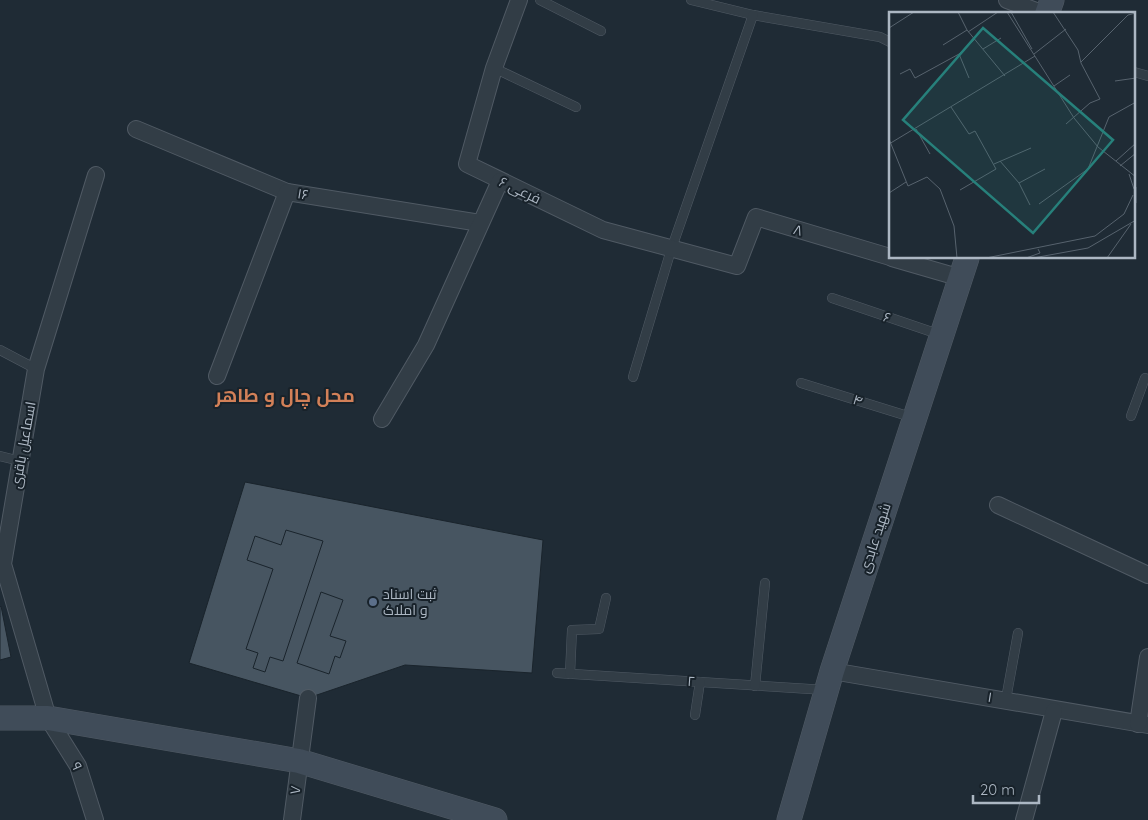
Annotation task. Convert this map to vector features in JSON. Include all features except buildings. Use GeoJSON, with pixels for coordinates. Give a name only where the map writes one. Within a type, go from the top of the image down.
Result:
{"type":"FeatureCollection","features":[{"type":"Feature","properties":{"kind":"main road"},"geometry":{"type":"LineString","coordinates":[[1047,12],[1052,0]]}},
{"type":"Feature","properties":{"kind":"main road","name":"شهید عابدی"},"geometry":{"type":"LineString","coordinates":[[789,820],[829,680],[964,268]]}},
{"type":"Feature","properties":{"kind":"main road"},"geometry":{"type":"LineString","coordinates":[[0,718],[48,718],[299,761],[495,820]]}},
{"type":"Feature","properties":{"kind":"street","name":"فرعی ۶"},"geometry":{"type":"LineString","coordinates":[[519,0],[494,68],[467,164],[603,230],[737,266]]}},
{"type":"Feature","properties":{"kind":"street"},"geometry":{"type":"LineString","coordinates":[[1007,0],[1040,12]]}},
{"type":"Feature","properties":{"kind":"street","name":"۱۶"},"geometry":{"type":"LineString","coordinates":[[136,129],[287,192],[480,223]]}},
{"type":"Feature","properties":{"kind":"street","name":"اسماعیل باقری"},"geometry":{"type":"LineString","coordinates":[[48,718],[3,564],[36,369],[96,175]]}},
{"type":"Feature","properties":{"kind":"street"},"geometry":{"type":"LineString","coordinates":[[382,419],[426,345],[500,181]]}},
{"type":"Feature","properties":{"kind":"street"},"geometry":{"type":"LineString","coordinates":[[217,376],[287,192]]}},
{"type":"Feature","properties":{"kind":"street","name":"۸"},"geometry":{"type":"LineString","coordinates":[[737,266],[756,218],[889,256]]}},
{"type":"Feature","properties":{"kind":"street","name":"۸"},"geometry":{"type":"LineString","coordinates":[[904,259],[964,268]]}},
{"type":"Feature","properties":{"kind":"street"},"geometry":{"type":"LineString","coordinates":[[998,504],[1148,575]]}},
{"type":"Feature","properties":{"kind":"street"},"geometry":{"type":"LineString","coordinates":[[1143,725],[1148,657]]}},
{"type":"Feature","properties":{"kind":"street","name":"۱"},"geometry":{"type":"LineString","coordinates":[[829,680],[1006,699],[1054,711],[1143,725]]}},
{"type":"Feature","properties":{"kind":"street","name":"۷"},"geometry":{"type":"LineString","coordinates":[[292,820],[308,698]]}},
{"type":"Feature","properties":{"kind":"street"},"geometry":{"type":"LineString","coordinates":[[1024,820],[1054,711]]}},
{"type":"Feature","properties":{"kind":"street","name":"۹"},"geometry":{"type":"LineString","coordinates":[[48,718],[78,766],[94,820]]}},
{"type":"Feature","properties":{"kind":"lane"},"geometry":{"type":"LineString","coordinates":[[540,0],[602,31]]}},
{"type":"Feature","properties":{"kind":"lane"},"geometry":{"type":"LineString","coordinates":[[691,0],[753,15],[880,37],[889,42]]}},
{"type":"Feature","properties":{"kind":"lane"},"geometry":{"type":"LineString","coordinates":[[633,377],[672,250],[753,15]]}},
{"type":"Feature","properties":{"kind":"lane"},"geometry":{"type":"LineString","coordinates":[[494,68],[576,107]]}},
{"type":"Feature","properties":{"kind":"lane","name":"۶"},"geometry":{"type":"LineString","coordinates":[[832,298],[942,335]]}},
{"type":"Feature","properties":{"kind":"lane"},"geometry":{"type":"LineString","coordinates":[[0,350],[36,369]]}},
{"type":"Feature","properties":{"kind":"lane"},"geometry":{"type":"LineString","coordinates":[[1131,416],[1145,378]]}},
{"type":"Feature","properties":{"kind":"lane","name":"۴"},"geometry":{"type":"LineString","coordinates":[[801,383],[915,418]]}},
{"type":"Feature","properties":{"kind":"lane"},"geometry":{"type":"LineString","coordinates":[[1138,396],[1148,400]]}},
{"type":"Feature","properties":{"kind":"lane"},"geometry":{"type":"LineString","coordinates":[[0,456],[20,461]]}},
{"type":"Feature","properties":{"kind":"lane"},"geometry":{"type":"LineString","coordinates":[[755,686],[765,583]]}},
{"type":"Feature","properties":{"kind":"lane"},"geometry":{"type":"LineString","coordinates":[[570,674],[572,630],[599,630],[606,598]]}},
{"type":"Feature","properties":{"kind":"lane"},"geometry":{"type":"LineString","coordinates":[[1006,699],[1018,633]]}},
{"type":"Feature","properties":{"kind":"lane","name":"۲"},"geometry":{"type":"LineString","coordinates":[[557,673],[755,686],[829,680]]}},
{"type":"Feature","properties":{"kind":"lane"},"geometry":{"type":"LineString","coordinates":[[695,715],[700,682]]}},
{"type":"Feature","properties":{"kind":"place","name":"ثبت اسناد و املاک"},"geometry":{"type":"Point","coordinates":[373,602]}},
{"type":"Feature","properties":{"kind":"district","name":"محل چال و طاهر"},"geometry":{"type":"Point","coordinates":[285,395]}}]}
